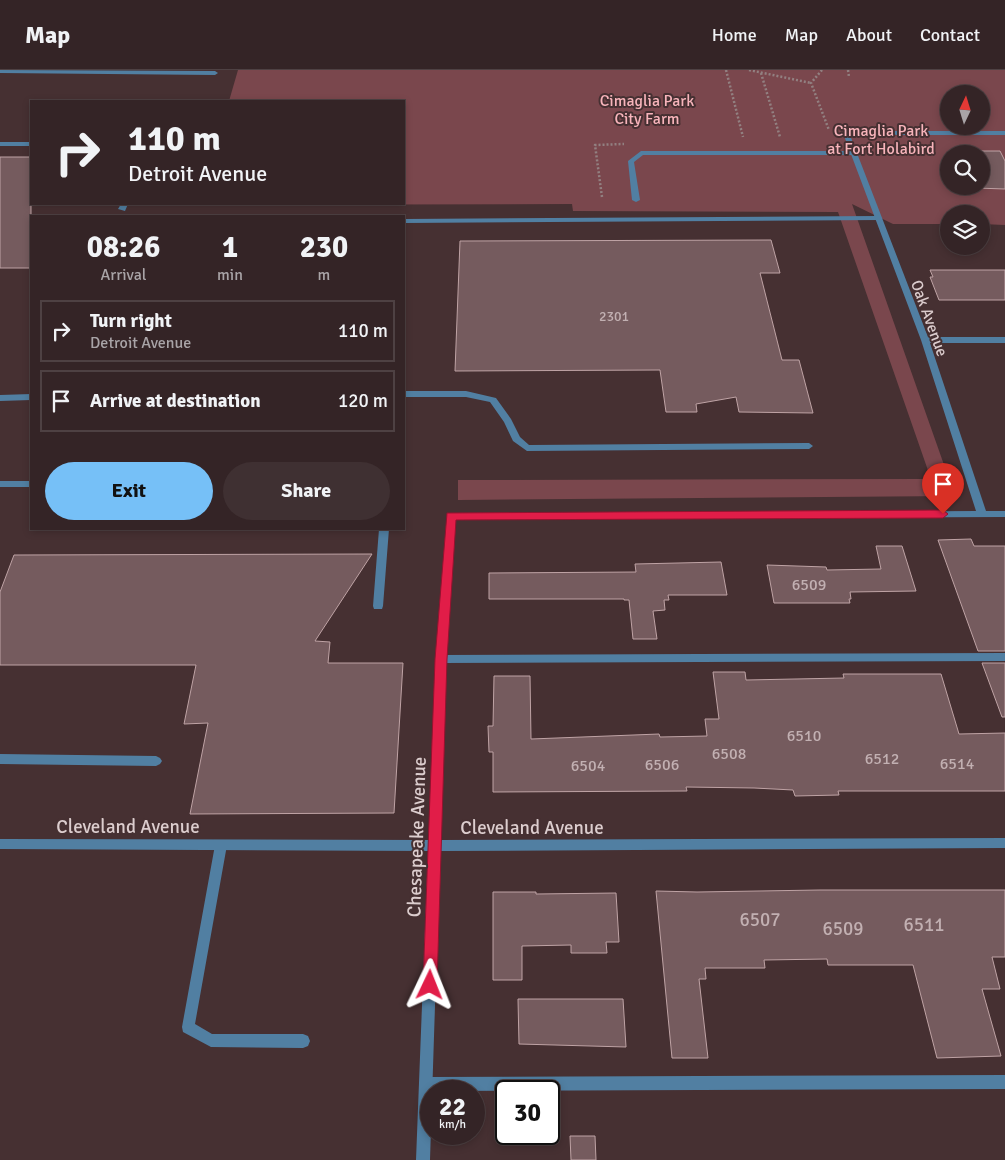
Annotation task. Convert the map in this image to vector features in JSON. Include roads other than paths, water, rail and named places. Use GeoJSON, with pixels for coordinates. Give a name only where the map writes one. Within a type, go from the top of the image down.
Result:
{"type":"FeatureCollection","features":[{"type":"Feature","properties":{"kind":"street"},"geometry":{"type":"LineString","coordinates":[[0,71],[215,73]]}},
{"type":"Feature","properties":{"kind":"street","name":"Oak Avenue"},"geometry":{"type":"LineString","coordinates":[[982,514],[925,340],[846,133],[1005,133]]}},
{"type":"Feature","properties":{"kind":"street"},"geometry":{"type":"LineString","coordinates":[[0,144],[30,144]]}},
{"type":"Feature","properties":{"kind":"street"},"geometry":{"type":"LineString","coordinates":[[636,200],[631,160],[640,153],[853,153]]}},
{"type":"Feature","properties":{"kind":"street"},"geometry":{"type":"LineString","coordinates":[[405,221],[878,218]]}},
{"type":"Feature","properties":{"kind":"street"},"geometry":{"type":"LineString","coordinates":[[925,340],[1005,340]]}},
{"type":"Feature","properties":{"kind":"street"},"geometry":{"type":"LineString","coordinates":[[405,394],[466,394],[493,400],[508,420],[516,439],[527,448],[810,446]]}},
{"type":"Feature","properties":{"kind":"street"},"geometry":{"type":"LineString","coordinates":[[0,398],[30,397]]}},
{"type":"Feature","properties":{"kind":"street"},"geometry":{"type":"LineString","coordinates":[[0,484],[30,484]]}},
{"type":"Feature","properties":{"kind":"street"},"geometry":{"type":"LineString","coordinates":[[982,514],[1005,514]]}},
{"type":"Feature","properties":{"kind":"street","name":"Chesapeake Avenue"},"geometry":{"type":"LineString","coordinates":[[427,1080],[441,659],[451,516],[982,514]]}},
{"type":"Feature","properties":{"kind":"street"},"geometry":{"type":"LineString","coordinates":[[378,606],[384,530]]}},
{"type":"Feature","properties":{"kind":"street"},"geometry":{"type":"LineString","coordinates":[[441,659],[1005,658]]}},
{"type":"Feature","properties":{"kind":"street"},"geometry":{"type":"LineString","coordinates":[[0,759],[156,761]]}},
{"type":"Feature","properties":{"kind":"street","name":"Cleveland Avenue"},"geometry":{"type":"LineString","coordinates":[[0,844],[435,846],[1005,843]]}},
{"type":"Feature","properties":{"kind":"street"},"geometry":{"type":"LineString","coordinates":[[221,845],[188,1027],[212,1040],[303,1041]]}},
{"type":"Feature","properties":{"kind":"street"},"geometry":{"type":"LineString","coordinates":[[485,1084],[1005,1082]]}},
{"type":"Feature","properties":{"kind":"street","name":"Chesapeake Avenue"},"geometry":{"type":"LineString","coordinates":[[423,1160],[424,1145]]}},
{"type":"Feature","properties":{"kind":"park label","name":"Cimaglia Park City Farm"},"geometry":{"type":"Point","coordinates":[647,109]}},
{"type":"Feature","properties":{"kind":"park label","name":"Cimaglia Park at Fort Holabird"},"geometry":{"type":"Point","coordinates":[881,139]}}]}
